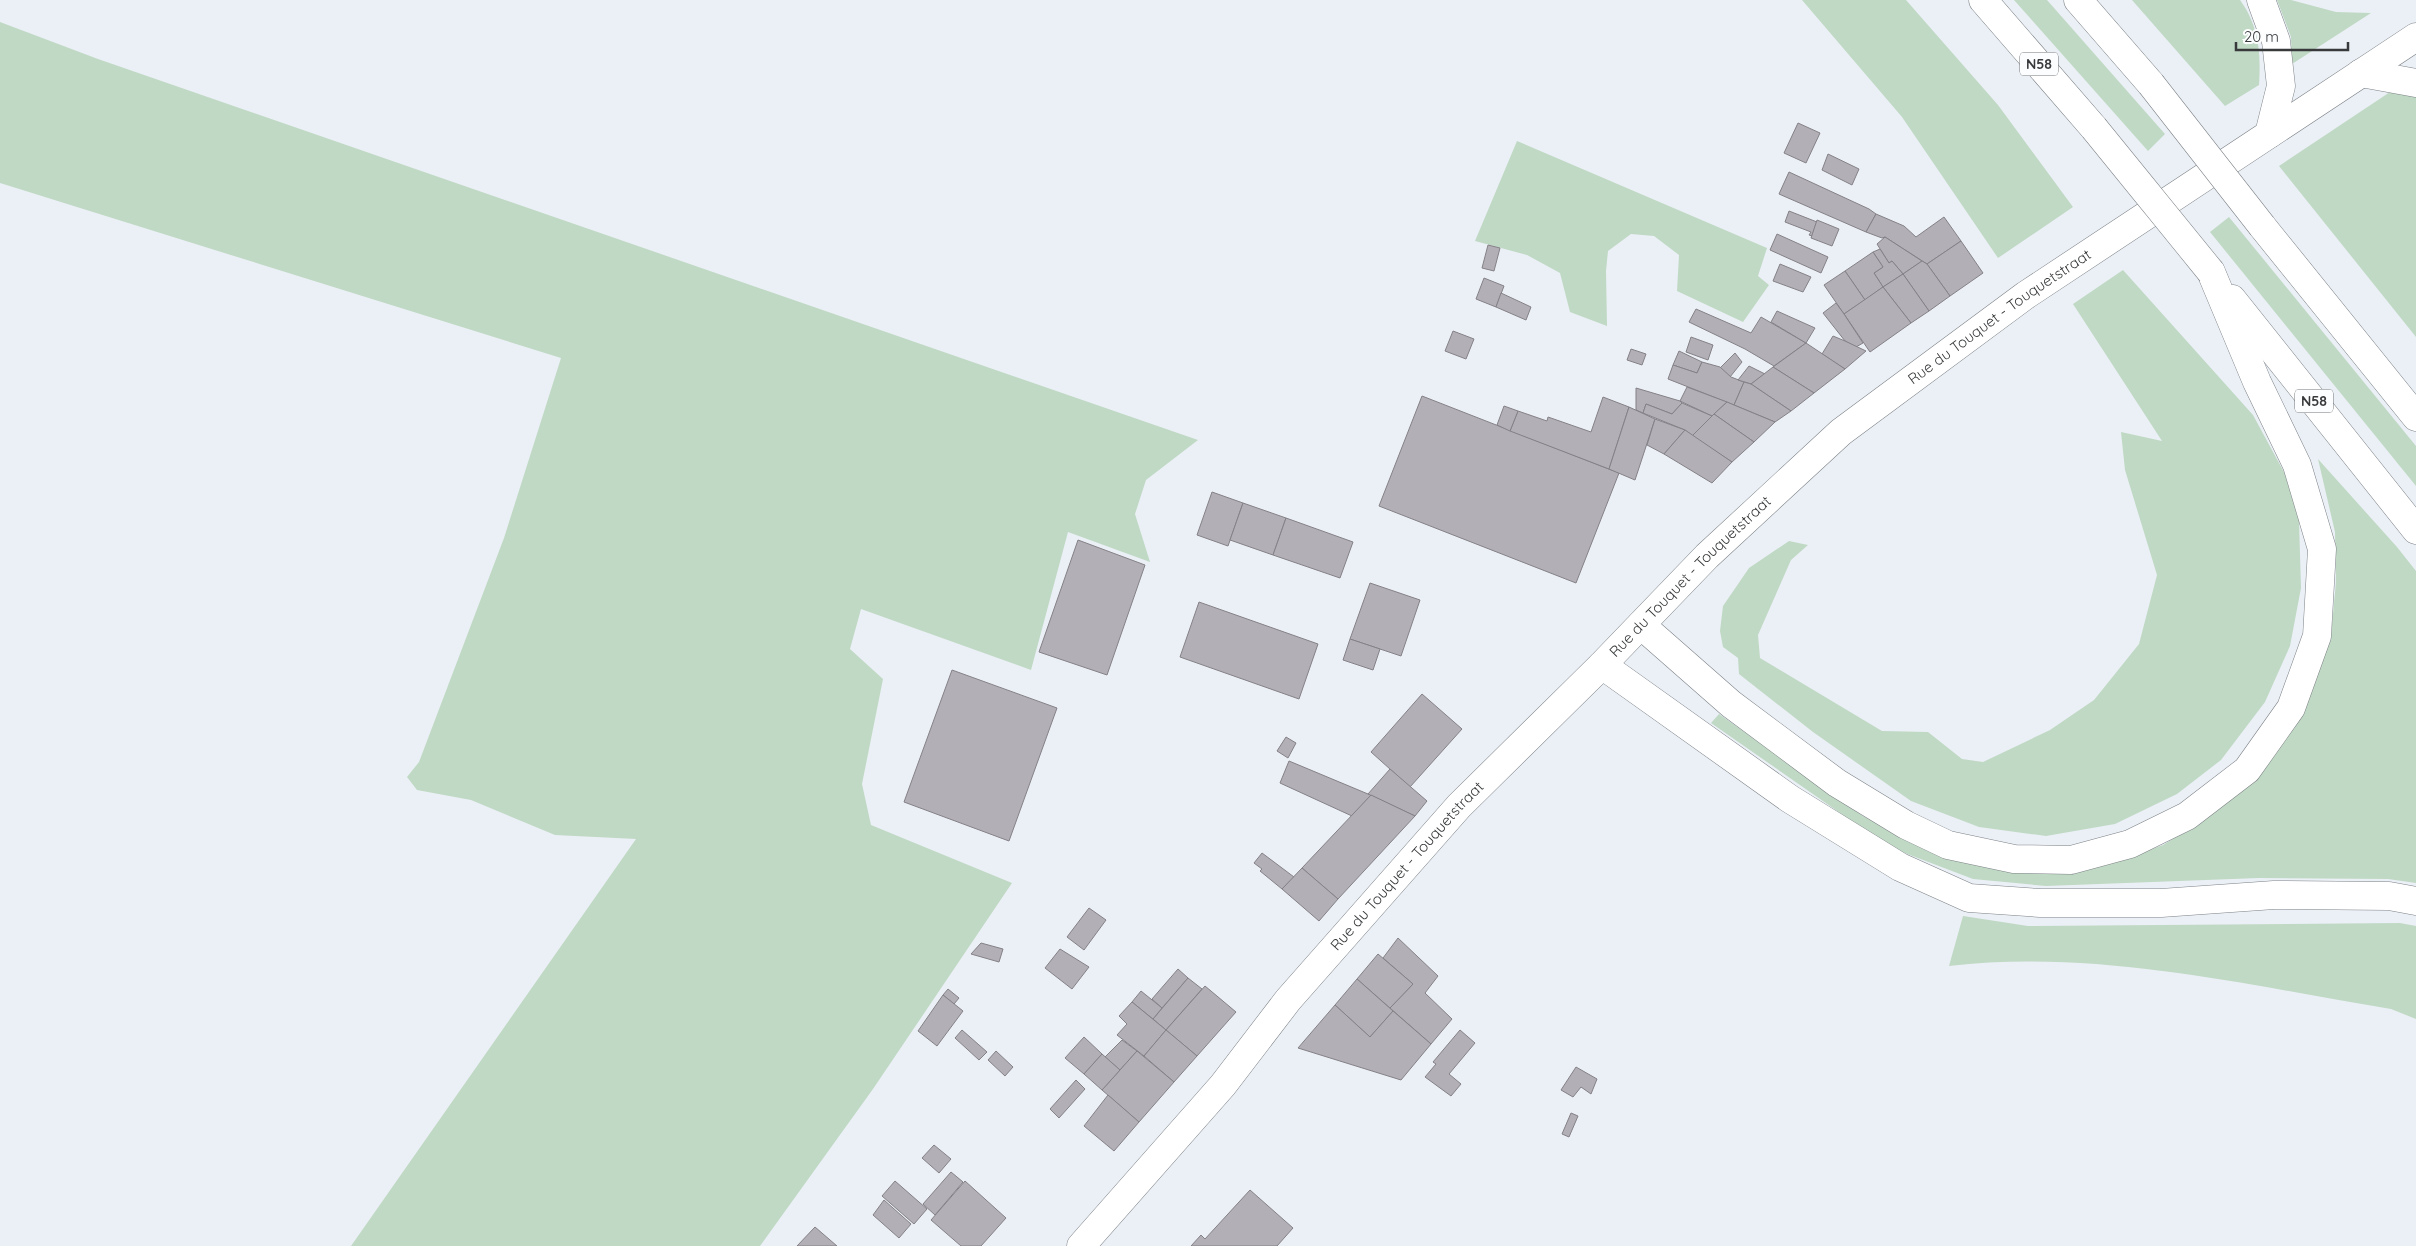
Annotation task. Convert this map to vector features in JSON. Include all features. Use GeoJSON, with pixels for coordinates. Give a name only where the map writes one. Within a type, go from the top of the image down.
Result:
{"type":"FeatureCollection","features":[{"type":"Feature","properties":{"kind":"main road","name":"N58"},"geometry":{"type":"LineString","coordinates":[[1983,0],[2094,128],[2416,530]]}},
{"type":"Feature","properties":{"kind":"main road"},"geometry":{"type":"LineString","coordinates":[[2078,0],[2151,84],[2262,226],[2416,416]]}},
{"type":"Feature","properties":{"kind":"main road"},"geometry":{"type":"LineString","coordinates":[[2261,0],[2276,41],[2281,86],[2269,134]]}},
{"type":"Feature","properties":{"kind":"main road","name":"Rue du Touquet - Touquetstraat"},"geometry":{"type":"LineString","coordinates":[[1081,1246],[1223,1085],[1288,1000],[1459,806],[1602,665],[1707,556],[1841,432],[2026,295],[2416,37]]}},
{"type":"Feature","properties":{"kind":"main road"},"geometry":{"type":"LineString","coordinates":[[2361,73],[2416,83]]}},
{"type":"Feature","properties":{"kind":"main road"},"geometry":{"type":"LineString","coordinates":[[1641,625],[1731,704],[1837,783],[1906,825],[1948,845],[2014,859],[2071,860],[2130,844],[2188,816],[2247,770],[2290,708],[2317,636],[2322,549],[2298,465],[2257,382],[2211,272]]}},
{"type":"Feature","properties":{"kind":"main road"},"geometry":{"type":"LineString","coordinates":[[1602,665],[1799,804],[1900,867],[1969,898],[2050,903],[2161,903],[2274,895],[2389,896],[2416,901]]}},
{"type":"Feature","properties":{"kind":"green space"},"geometry":{"type":"Polygon","coordinates":[[[1802,0],[1906,0],[1998,105],[2073,207],[1998,258],[1902,117],[1802,0]]]}},
{"type":"Feature","properties":{"kind":"green space"},"geometry":{"type":"Polygon","coordinates":[[[2014,0],[2047,0],[2165,134],[2148,151],[2014,0]]]}},
{"type":"Feature","properties":{"kind":"green space"},"geometry":{"type":"Polygon","coordinates":[[[2132,0],[2240,0],[2255,30],[2260,62],[2259,85],[2225,106],[2132,0]]]}},
{"type":"Feature","properties":{"kind":"green space"},"geometry":{"type":"Polygon","coordinates":[[[2277,0],[2291,0],[2336,12],[2371,13],[2292,64],[2291,37],[2277,0]]]}},
{"type":"Feature","properties":{"kind":"green space"},"geometry":{"type":"Polygon","coordinates":[[[0,22],[98,59],[1198,440],[1146,480],[1135,514],[1150,562],[1068,532],[1031,670],[861,609],[850,649],[883,679],[862,784],[871,825],[1012,883],[873,1089],[760,1246],[351,1246],[636,839],[555,835],[471,800],[417,790],[407,777],[419,762],[504,538],[561,358],[0,183],[0,22]]]}},
{"type":"Feature","properties":{"kind":"green space"},"geometry":{"type":"Polygon","coordinates":[[[2393,90],[2416,95],[2416,337],[2279,166],[2393,90]]]}},
{"type":"Feature","properties":{"kind":"green space"},"geometry":{"type":"Polygon","coordinates":[[[1517,141],[1767,248],[1758,276],[1769,285],[1743,322],[1677,291],[1679,255],[1654,236],[1631,234],[1608,251],[1606,271],[1607,326],[1570,312],[1560,273],[1527,255],[1475,241],[1517,141]]]}},
{"type":"Feature","properties":{"kind":"green space"},"geometry":{"type":"Polygon","coordinates":[[[2229,217],[2416,446],[2416,486],[2210,232],[2229,217]]]}},
{"type":"Feature","properties":{"kind":"green space"},"geometry":{"type":"Polygon","coordinates":[[[2123,270],[2253,415],[2285,474],[2299,521],[2301,588],[2290,646],[2265,702],[2221,760],[2177,794],[2115,824],[2046,836],[1979,827],[1911,801],[1813,732],[1739,674],[1738,658],[1723,647],[1720,631],[1723,606],[1749,568],[1789,541],[1808,545],[1791,560],[1758,635],[1760,658],[1882,731],[1928,732],[1962,759],[1983,762],[2050,730],[2094,700],[2139,644],[2157,575],[2125,470],[2121,432],[2162,441],[2073,304],[2123,270]]]}},
{"type":"Feature","properties":{"kind":"green space"},"geometry":{"type":"Polygon","coordinates":[[[2318,459],[2397,547],[2416,571],[2416,883],[2388,879],[2259,878],[2046,886],[1973,879],[1889,847],[1711,723],[1719,714],[1863,816],[1930,852],[2052,871],[2106,865],[2163,845],[2217,811],[2261,771],[2331,635],[2336,582],[2335,532],[2318,459]]]}},
{"type":"Feature","properties":{"kind":"green space"},"geometry":{"type":"Polygon","coordinates":[[[1963,916],[2028,926],[2400,923],[2416,926],[2416,1019],[2391,1009],[2171,972],[2060,962],[2004,962],[1949,966],[1963,916]]]}},
{"type":"Feature","properties":{"kind":"building"},"geometry":{"type":"Polygon","coordinates":[[[1798,123],[1820,133],[1806,163],[1784,153],[1798,123]]]}},
{"type":"Feature","properties":{"kind":"building"},"geometry":{"type":"Polygon","coordinates":[[[1828,154],[1859,169],[1852,185],[1822,170],[1828,154]]]}},
{"type":"Feature","properties":{"kind":"building"},"geometry":{"type":"Polygon","coordinates":[[[1789,172],[1876,214],[1866,232],[1779,194],[1789,172]]]}},
{"type":"Feature","properties":{"kind":"building"},"geometry":{"type":"Polygon","coordinates":[[[1789,211],[1817,222],[1812,236],[1809,235],[1811,232],[1785,222],[1789,211]]]}},
{"type":"Feature","properties":{"kind":"building"},"geometry":{"type":"Polygon","coordinates":[[[1876,214],[1904,226],[1916,237],[1944,217],[1961,241],[1927,264],[1885,237],[1882,238],[1866,232],[1876,214]]]}},
{"type":"Feature","properties":{"kind":"building"},"geometry":{"type":"Polygon","coordinates":[[[1817,220],[1839,229],[1832,246],[1811,238],[1817,220]]]}},
{"type":"Feature","properties":{"kind":"building"},"geometry":{"type":"Polygon","coordinates":[[[1777,234],[1828,257],[1821,273],[1770,250],[1777,234]]]}},
{"type":"Feature","properties":{"kind":"building"},"geometry":{"type":"Polygon","coordinates":[[[1885,237],[1922,261],[1903,274],[1892,261],[1889,263],[1877,244],[1885,237]]]}},
{"type":"Feature","properties":{"kind":"building"},"geometry":{"type":"Polygon","coordinates":[[[1961,241],[1983,273],[1950,296],[1927,264],[1961,241]]]}},
{"type":"Feature","properties":{"kind":"building"},"geometry":{"type":"Polygon","coordinates":[[[1488,245],[1500,248],[1494,271],[1482,268],[1488,245]]]}},
{"type":"Feature","properties":{"kind":"building"},"geometry":{"type":"Polygon","coordinates":[[[1880,249],[1889,263],[1892,261],[1903,274],[1883,287],[1874,273],[1883,267],[1873,252],[1880,249]]]}},
{"type":"Feature","properties":{"kind":"building"},"geometry":{"type":"Polygon","coordinates":[[[1873,252],[1883,267],[1874,273],[1883,287],[1865,300],[1845,271],[1873,252]]]}},
{"type":"Feature","properties":{"kind":"building"},"geometry":{"type":"Polygon","coordinates":[[[1922,261],[1927,264],[1950,296],[1929,311],[1903,274],[1922,261]]]}},
{"type":"Feature","properties":{"kind":"building"},"geometry":{"type":"Polygon","coordinates":[[[1780,264],[1811,277],[1803,292],[1773,281],[1780,264]]]}},
{"type":"Feature","properties":{"kind":"building"},"geometry":{"type":"Polygon","coordinates":[[[1845,271],[1865,300],[1844,314],[1824,285],[1845,271]]]}},
{"type":"Feature","properties":{"kind":"building"},"geometry":{"type":"Polygon","coordinates":[[[1903,274],[1929,311],[1911,323],[1883,287],[1903,274]]]}},
{"type":"Feature","properties":{"kind":"building"},"geometry":{"type":"Polygon","coordinates":[[[1484,278],[1504,286],[1496,307],[1476,299],[1484,278]]]}},
{"type":"Feature","properties":{"kind":"building"},"geometry":{"type":"Polygon","coordinates":[[[1883,287],[1911,323],[1870,352],[1844,314],[1883,287]]]}},
{"type":"Feature","properties":{"kind":"building"},"geometry":{"type":"Polygon","coordinates":[[[1501,293],[1531,307],[1526,320],[1496,307],[1501,293]]]}},
{"type":"Feature","properties":{"kind":"building"},"geometry":{"type":"Polygon","coordinates":[[[1836,303],[1863,343],[1856,347],[1845,341],[1823,313],[1836,303]]]}},
{"type":"Feature","properties":{"kind":"building"},"geometry":{"type":"Polygon","coordinates":[[[1696,309],[1751,333],[1761,317],[1806,343],[1774,366],[1745,349],[1689,322],[1696,309]]]}},
{"type":"Feature","properties":{"kind":"building"},"geometry":{"type":"Polygon","coordinates":[[[1777,311],[1815,328],[1806,343],[1771,322],[1777,311]]]}},
{"type":"Feature","properties":{"kind":"building"},"geometry":{"type":"Polygon","coordinates":[[[1453,331],[1474,339],[1466,359],[1445,351],[1453,331]]]}},
{"type":"Feature","properties":{"kind":"building"},"geometry":{"type":"Polygon","coordinates":[[[1833,336],[1866,351],[1845,369],[1822,354],[1833,336]]]}},
{"type":"Feature","properties":{"kind":"building"},"geometry":{"type":"Polygon","coordinates":[[[1691,337],[1713,345],[1708,360],[1686,352],[1691,337]]]}},
{"type":"Feature","properties":{"kind":"building"},"geometry":{"type":"Polygon","coordinates":[[[1806,343],[1845,369],[1814,393],[1773,367],[1806,343]]]}},
{"type":"Feature","properties":{"kind":"building"},"geometry":{"type":"Polygon","coordinates":[[[1631,349],[1646,354],[1642,365],[1627,360],[1631,349]]]}},
{"type":"Feature","properties":{"kind":"building"},"geometry":{"type":"Polygon","coordinates":[[[1679,351],[1702,362],[1697,373],[1673,365],[1679,351]]]}},
{"type":"Feature","properties":{"kind":"building"},"geometry":{"type":"Polygon","coordinates":[[[1735,353],[1742,362],[1730,377],[1720,368],[1735,353]]]}},
{"type":"Feature","properties":{"kind":"building"},"geometry":{"type":"Polygon","coordinates":[[[1702,362],[1720,367],[1731,377],[1744,382],[1734,405],[1668,379],[1673,365],[1697,373],[1702,362]]]}},
{"type":"Feature","properties":{"kind":"building"},"geometry":{"type":"Polygon","coordinates":[[[1749,366],[1765,374],[1751,384],[1738,380],[1749,366]]]}},
{"type":"Feature","properties":{"kind":"building"},"geometry":{"type":"Polygon","coordinates":[[[1773,367],[1814,393],[1791,411],[1751,384],[1773,367]]]}},
{"type":"Feature","properties":{"kind":"building"},"geometry":{"type":"Polygon","coordinates":[[[1744,382],[1751,384],[1791,411],[1775,422],[1734,405],[1744,382]]]}},
{"type":"Feature","properties":{"kind":"building"},"geometry":{"type":"Polygon","coordinates":[[[1687,387],[1727,402],[1712,416],[1680,401],[1687,387]]]}},
{"type":"Feature","properties":{"kind":"building"},"geometry":{"type":"Polygon","coordinates":[[[1636,388],[1682,403],[1672,414],[1646,404],[1643,413],[1636,410],[1636,388]]]}},
{"type":"Feature","properties":{"kind":"building"},"geometry":{"type":"Polygon","coordinates":[[[1422,396],[1619,473],[1576,583],[1379,506],[1422,396]]]}},
{"type":"Feature","properties":{"kind":"building"},"geometry":{"type":"Polygon","coordinates":[[[1603,397],[1629,407],[1609,469],[1510,431],[1518,411],[1547,421],[1548,417],[1591,432],[1603,397]]]}},
{"type":"Feature","properties":{"kind":"building"},"geometry":{"type":"Polygon","coordinates":[[[1727,402],[1775,422],[1754,442],[1714,414],[1727,402]]]}},
{"type":"Feature","properties":{"kind":"building"},"geometry":{"type":"Polygon","coordinates":[[[1682,403],[1712,416],[1692,436],[1685,430],[1643,413],[1646,404],[1672,414],[1682,403]]]}},
{"type":"Feature","properties":{"kind":"building"},"geometry":{"type":"Polygon","coordinates":[[[1504,406],[1518,411],[1510,431],[1497,425],[1504,406]]]}},
{"type":"Feature","properties":{"kind":"building"},"geometry":{"type":"Polygon","coordinates":[[[1629,407],[1655,419],[1635,480],[1609,469],[1629,407]]]}},
{"type":"Feature","properties":{"kind":"building"},"geometry":{"type":"Polygon","coordinates":[[[1714,414],[1754,442],[1732,462],[1692,436],[1714,414]]]}},
{"type":"Feature","properties":{"kind":"building"},"geometry":{"type":"Polygon","coordinates":[[[1655,419],[1685,430],[1664,454],[1647,445],[1655,419]]]}},
{"type":"Feature","properties":{"kind":"building"},"geometry":{"type":"Polygon","coordinates":[[[1685,430],[1732,462],[1712,483],[1664,454],[1685,430]]]}},
{"type":"Feature","properties":{"kind":"building"},"geometry":{"type":"Polygon","coordinates":[[[1212,492],[1243,503],[1228,546],[1197,535],[1212,492]]]}},
{"type":"Feature","properties":{"kind":"building"},"geometry":{"type":"Polygon","coordinates":[[[1243,503],[1286,518],[1273,555],[1230,540],[1243,503]]]}},
{"type":"Feature","properties":{"kind":"building"},"geometry":{"type":"Polygon","coordinates":[[[1286,518],[1353,542],[1340,578],[1273,555],[1286,518]]]}},
{"type":"Feature","properties":{"kind":"building"},"geometry":{"type":"Polygon","coordinates":[[[1078,540],[1145,565],[1107,675],[1039,652],[1078,540]]]}},
{"type":"Feature","properties":{"kind":"building"},"geometry":{"type":"Polygon","coordinates":[[[1370,583],[1420,600],[1401,656],[1350,639],[1370,583]]]}},
{"type":"Feature","properties":{"kind":"building"},"geometry":{"type":"Polygon","coordinates":[[[1199,602],[1318,644],[1299,699],[1180,657],[1199,602]]]}},
{"type":"Feature","properties":{"kind":"building"},"geometry":{"type":"Polygon","coordinates":[[[1350,639],[1380,649],[1373,670],[1343,660],[1350,639]]]}},
{"type":"Feature","properties":{"kind":"building"},"geometry":{"type":"Polygon","coordinates":[[[952,670],[1057,708],[1009,841],[904,802],[952,670]]]}},
{"type":"Feature","properties":{"kind":"building"},"geometry":{"type":"Polygon","coordinates":[[[1422,694],[1462,729],[1410,787],[1371,752],[1422,694]]]}},
{"type":"Feature","properties":{"kind":"building"},"geometry":{"type":"Polygon","coordinates":[[[1286,737],[1296,743],[1288,758],[1277,751],[1286,737]]]}},
{"type":"Feature","properties":{"kind":"building"},"geometry":{"type":"Polygon","coordinates":[[[1289,761],[1371,795],[1352,816],[1280,783],[1289,761]]]}},
{"type":"Feature","properties":{"kind":"building"},"geometry":{"type":"Polygon","coordinates":[[[1390,769],[1427,801],[1415,816],[1368,794],[1390,769]]]}},
{"type":"Feature","properties":{"kind":"building"},"geometry":{"type":"Polygon","coordinates":[[[1371,795],[1415,816],[1338,899],[1302,868],[1371,795]]]}},
{"type":"Feature","properties":{"kind":"building"},"geometry":{"type":"Polygon","coordinates":[[[1262,853],[1294,877],[1282,889],[1260,871],[1262,869],[1254,863],[1262,853]]]}},
{"type":"Feature","properties":{"kind":"building"},"geometry":{"type":"Polygon","coordinates":[[[1302,868],[1338,899],[1319,921],[1282,889],[1302,868]]]}},
{"type":"Feature","properties":{"kind":"building"},"geometry":{"type":"Polygon","coordinates":[[[1089,908],[1106,920],[1084,950],[1067,937],[1089,908]]]}},
{"type":"Feature","properties":{"kind":"building"},"geometry":{"type":"Polygon","coordinates":[[[1398,938],[1438,976],[1425,993],[1452,1019],[1431,1044],[1390,1008],[1413,984],[1383,958],[1398,938]]]}},
{"type":"Feature","properties":{"kind":"building"},"geometry":{"type":"Polygon","coordinates":[[[981,943],[1003,949],[999,962],[971,954],[981,943]]]}},
{"type":"Feature","properties":{"kind":"building"},"geometry":{"type":"Polygon","coordinates":[[[1060,949],[1089,967],[1072,989],[1045,968],[1060,949]]]}},
{"type":"Feature","properties":{"kind":"building"},"geometry":{"type":"Polygon","coordinates":[[[1378,954],[1413,984],[1390,1008],[1357,979],[1378,954]]]}},
{"type":"Feature","properties":{"kind":"building"},"geometry":{"type":"Polygon","coordinates":[[[1178,969],[1188,978],[1162,1008],[1152,999],[1178,969]]]}},
{"type":"Feature","properties":{"kind":"building"},"geometry":{"type":"Polygon","coordinates":[[[1188,978],[1202,989],[1166,1030],[1153,1019],[1188,978]]]}},
{"type":"Feature","properties":{"kind":"building"},"geometry":{"type":"Polygon","coordinates":[[[1357,979],[1393,1011],[1370,1037],[1335,1005],[1357,979]]]}},
{"type":"Feature","properties":{"kind":"building"},"geometry":{"type":"Polygon","coordinates":[[[1205,986],[1236,1012],[1197,1056],[1166,1030],[1205,986]]]}},
{"type":"Feature","properties":{"kind":"building"},"geometry":{"type":"Polygon","coordinates":[[[948,989],[959,998],[954,1004],[943,995],[948,989]]]}},
{"type":"Feature","properties":{"kind":"building"},"geometry":{"type":"Polygon","coordinates":[[[1141,991],[1162,1008],[1153,1019],[1132,1002],[1141,991]]]}},
{"type":"Feature","properties":{"kind":"building"},"geometry":{"type":"Polygon","coordinates":[[[943,995],[963,1011],[937,1046],[918,1031],[943,995]]]}},
{"type":"Feature","properties":{"kind":"building"},"geometry":{"type":"Polygon","coordinates":[[[1132,1002],[1166,1030],[1144,1056],[1117,1035],[1127,1024],[1119,1016],[1132,1002]]]}},
{"type":"Feature","properties":{"kind":"building"},"geometry":{"type":"Polygon","coordinates":[[[1335,1005],[1370,1037],[1393,1011],[1431,1044],[1401,1080],[1298,1048],[1335,1005]]]}},
{"type":"Feature","properties":{"kind":"building"},"geometry":{"type":"Polygon","coordinates":[[[962,1030],[987,1052],[979,1060],[955,1038],[962,1030]]]}},
{"type":"Feature","properties":{"kind":"building"},"geometry":{"type":"Polygon","coordinates":[[[1166,1030],[1197,1056],[1174,1082],[1144,1056],[1166,1030]]]}},
{"type":"Feature","properties":{"kind":"building"},"geometry":{"type":"Polygon","coordinates":[[[1460,1030],[1475,1043],[1449,1074],[1461,1084],[1451,1096],[1425,1077],[1436,1064],[1433,1062],[1460,1030]]]}},
{"type":"Feature","properties":{"kind":"building"},"geometry":{"type":"Polygon","coordinates":[[[1084,1037],[1102,1054],[1084,1074],[1065,1058],[1084,1037]]]}},
{"type":"Feature","properties":{"kind":"building"},"geometry":{"type":"Polygon","coordinates":[[[1122,1040],[1137,1051],[1120,1070],[1105,1057],[1122,1040]]]}},
{"type":"Feature","properties":{"kind":"building"},"geometry":{"type":"Polygon","coordinates":[[[996,1051],[1013,1067],[1005,1076],[988,1060],[996,1051]]]}},
{"type":"Feature","properties":{"kind":"building"},"geometry":{"type":"Polygon","coordinates":[[[1137,1051],[1174,1082],[1139,1122],[1102,1090],[1137,1051]]]}},
{"type":"Feature","properties":{"kind":"building"},"geometry":{"type":"Polygon","coordinates":[[[1102,1054],[1120,1070],[1102,1090],[1084,1074],[1102,1054]]]}},
{"type":"Feature","properties":{"kind":"building"},"geometry":{"type":"Polygon","coordinates":[[[1576,1067],[1597,1079],[1591,1094],[1581,1087],[1573,1097],[1561,1090],[1576,1067]]]}},
{"type":"Feature","properties":{"kind":"building"},"geometry":{"type":"Polygon","coordinates":[[[1076,1080],[1085,1089],[1059,1118],[1050,1109],[1076,1080]]]}},
{"type":"Feature","properties":{"kind":"building"},"geometry":{"type":"Polygon","coordinates":[[[1108,1095],[1139,1122],[1114,1151],[1084,1126],[1108,1095]]]}},
{"type":"Feature","properties":{"kind":"building"},"geometry":{"type":"Polygon","coordinates":[[[1571,1113],[1578,1116],[1569,1137],[1562,1134],[1571,1113]]]}},
{"type":"Feature","properties":{"kind":"building"},"geometry":{"type":"Polygon","coordinates":[[[934,1145],[951,1159],[939,1173],[922,1158],[934,1145]]]}},
{"type":"Feature","properties":{"kind":"building"},"geometry":{"type":"Polygon","coordinates":[[[951,1172],[963,1182],[935,1215],[923,1204],[951,1172]]]}},
{"type":"Feature","properties":{"kind":"building"},"geometry":{"type":"Polygon","coordinates":[[[895,1181],[927,1209],[914,1224],[882,1196],[895,1181]]]}},
{"type":"Feature","properties":{"kind":"building"},"geometry":{"type":"Polygon","coordinates":[[[965,1181],[1006,1218],[981,1246],[961,1246],[931,1220],[965,1181]]]}},
{"type":"Feature","properties":{"kind":"building"},"geometry":{"type":"Polygon","coordinates":[[[1250,1190],[1293,1228],[1277,1246],[1191,1246],[1201,1235],[1205,1239],[1250,1190]]]}},
{"type":"Feature","properties":{"kind":"building"},"geometry":{"type":"Polygon","coordinates":[[[884,1200],[911,1224],[899,1238],[873,1215],[884,1200]]]}},
{"type":"Feature","properties":{"kind":"building"},"geometry":{"type":"Polygon","coordinates":[[[815,1227],[837,1246],[797,1246],[815,1227]]]}}]}
